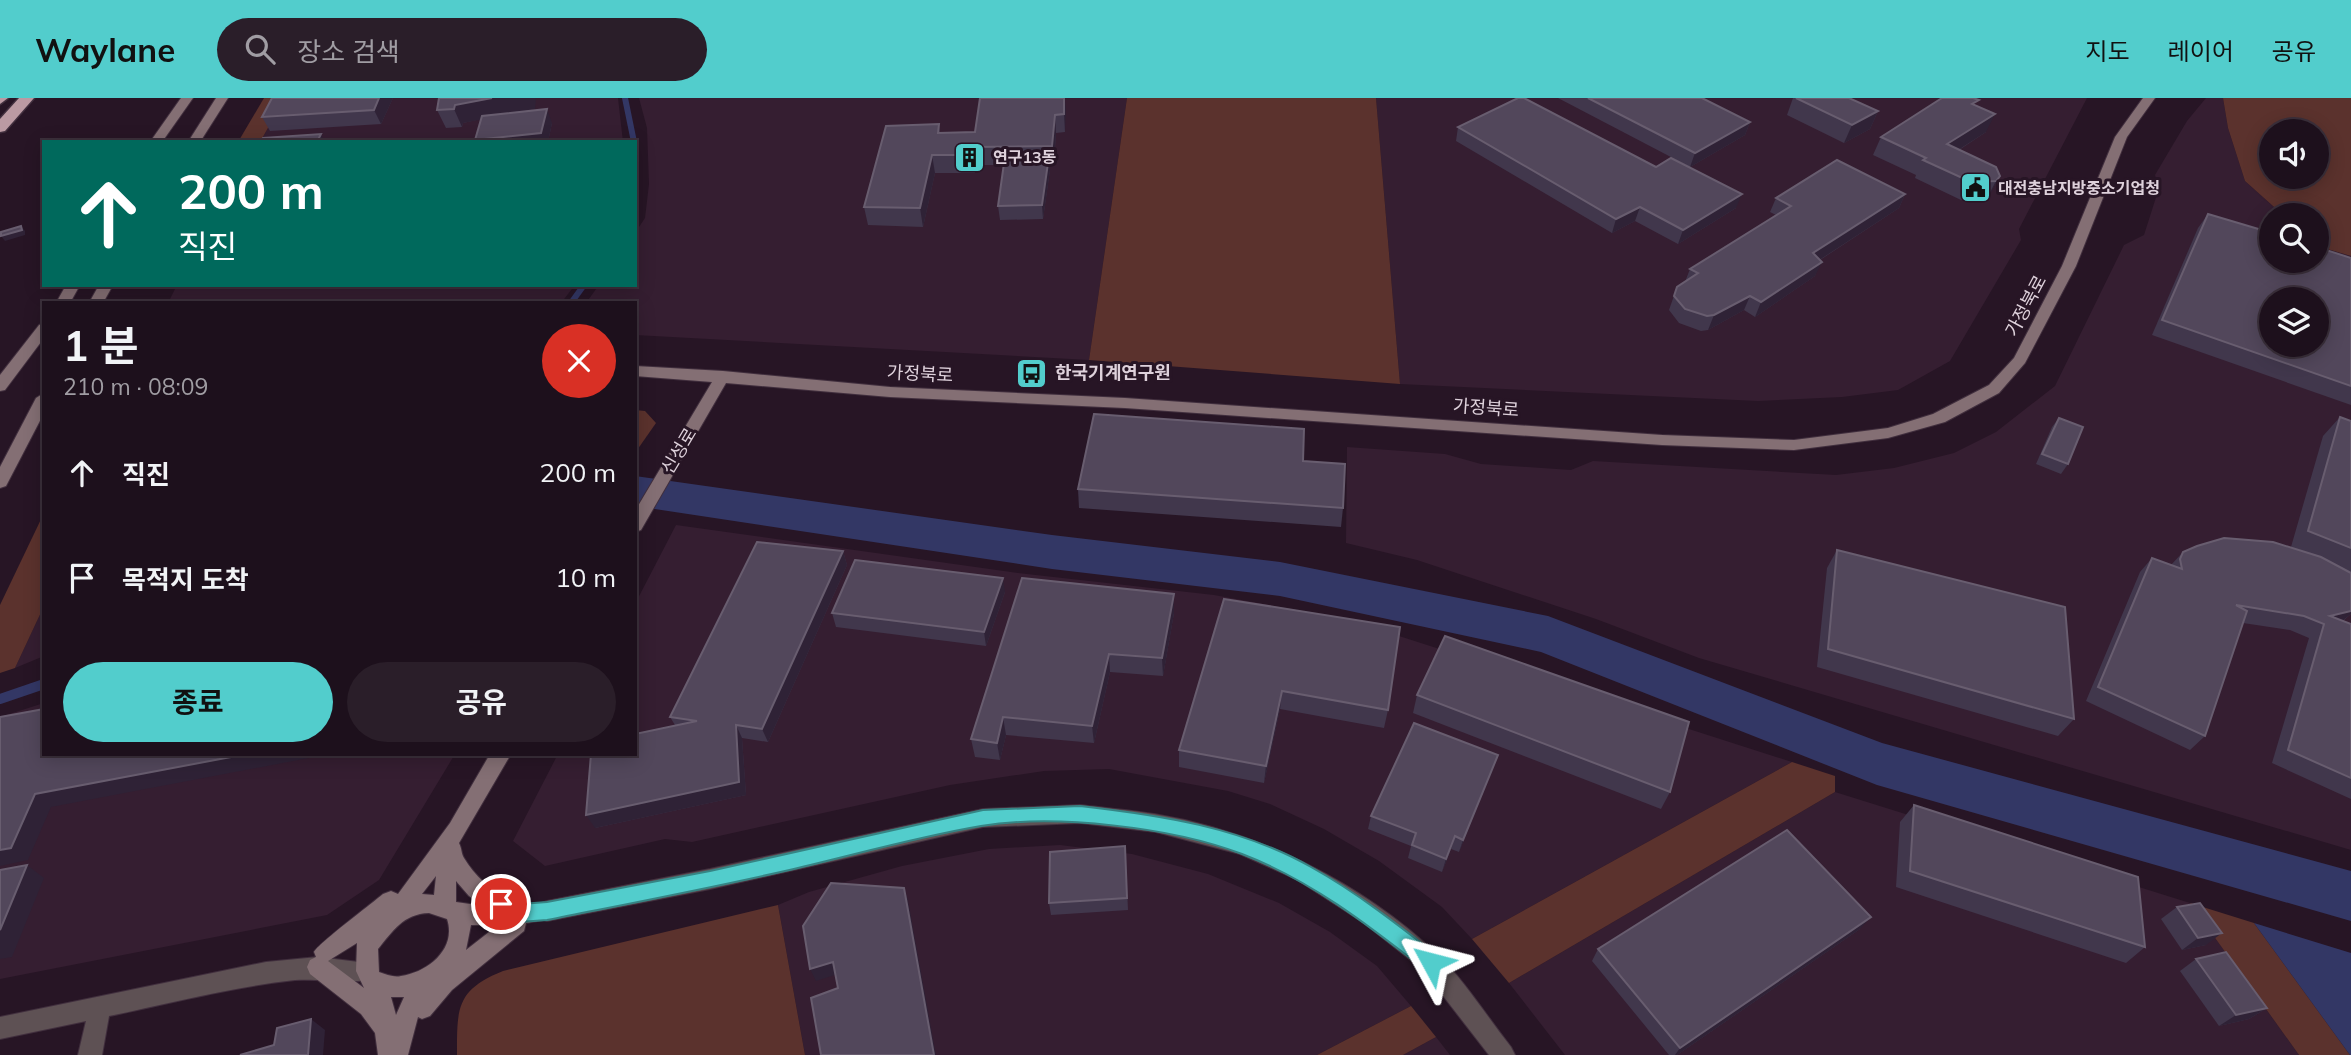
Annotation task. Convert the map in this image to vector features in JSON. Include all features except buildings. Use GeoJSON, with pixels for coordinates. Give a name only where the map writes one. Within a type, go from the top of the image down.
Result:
{"type":"FeatureCollection","features":[{"type":"Feature","properties":{"kind":"highway"},"geometry":{"type":"LineString","coordinates":[[0,128],[27,98]]}},
{"type":"Feature","properties":{"kind":"main road"},"geometry":{"type":"LineString","coordinates":[[157,140],[187,98]]}},
{"type":"Feature","properties":{"kind":"main road"},"geometry":{"type":"LineString","coordinates":[[195,140],[222,98]]}},
{"type":"Feature","properties":{"kind":"main road","name":"가정북로"},"geometry":{"type":"LineString","coordinates":[[637,371],[723,376],[890,392],[1125,403],[1662,440],[1794,445],[1888,433],[1939,418],[1994,389],[2020,360],[2069,266],[2121,137],[2149,98]]}},
{"type":"Feature","properties":{"kind":"main road"},"geometry":{"type":"LineString","coordinates":[[0,386],[42,331]]}},
{"type":"Feature","properties":{"kind":"main road","name":"신성로"},"geometry":{"type":"LineString","coordinates":[[637,523],[723,376]]}},
{"type":"Feature","properties":{"kind":"main road"},"geometry":{"type":"LineString","coordinates":[[0,482],[42,402]]}},
{"type":"Feature","properties":{"kind":"main road"},"geometry":{"type":"LineString","coordinates":[[396,1055],[395,1029],[370,976],[368,946],[381,926],[442,856],[500,756]]}},
{"type":"Feature","properties":{"kind":"main road"},"geometry":{"type":"LineString","coordinates":[[442,856],[451,909],[461,923],[462,936],[456,951]]}},
{"type":"Feature","properties":{"kind":"main road"},"geometry":{"type":"LineString","coordinates":[[442,856],[481,895],[518,918]]}},
{"type":"Feature","properties":{"kind":"main road"},"geometry":{"type":"LineString","coordinates":[[395,1029],[322,960],[442,856]]}},
{"type":"Feature","properties":{"kind":"main road"},"geometry":{"type":"LineString","coordinates":[[381,926],[416,905],[451,909],[478,916],[518,918]]}},
{"type":"Feature","properties":{"kind":"main road"},"geometry":{"type":"LineString","coordinates":[[390,1055],[395,1029],[432,976],[456,951],[518,918],[547,911]]}},
{"type":"Feature","properties":{"kind":"main road"},"geometry":{"type":"LineString","coordinates":[[395,1029],[518,918]]}},
{"type":"Feature","properties":{"kind":"main road"},"geometry":{"type":"LineString","coordinates":[[370,976],[398,988],[432,976]]}},
{"type":"Feature","properties":{"kind":"street"},"geometry":{"type":"LineString","coordinates":[[547,911],[710,879],[983,818],[1080,814],[1156,823],[1243,846],[1303,872],[1372,916],[1431,962],[1503,1055]]}},
{"type":"Feature","properties":{"kind":"street"},"geometry":{"type":"LineString","coordinates":[[0,1028],[322,960],[381,926]]}},
{"type":"Feature","properties":{"kind":"street"},"geometry":{"type":"LineString","coordinates":[[322,960],[370,976]]}},
{"type":"Feature","properties":{"kind":"street"},"geometry":{"type":"LineString","coordinates":[[90,1055],[100,1007]]}},
{"type":"Feature","properties":{"kind":"shaded area"},"geometry":{"type":"Polygon","coordinates":[[[264,98],[285,98],[261,140],[239,140],[264,98]]]}},
{"type":"Feature","properties":{"kind":"shaded area"},"geometry":{"type":"Polygon","coordinates":[[[285,98],[618,98],[623,140],[261,140],[285,98]]]}},
{"type":"Feature","properties":{"kind":"shaded area","name":"한국기계연구원"},"geometry":{"type":"Polygon","coordinates":[[[639,98],[1127,98],[1089,360],[637,335],[637,301],[587,301],[598,287],[637,287],[637,230],[645,218],[649,184],[647,128],[639,98]]]}},
{"type":"Feature","properties":{"kind":"shaded area"},"geometry":{"type":"Polygon","coordinates":[[[1127,98],[1376,98],[1400,384],[1089,360],[1127,98]]]}},
{"type":"Feature","properties":{"kind":"shaded area"},"geometry":{"type":"Polygon","coordinates":[[[1376,98],[2087,98],[2019,229],[2021,240],[1950,361],[1898,390],[1842,397],[1758,401],[1400,384],[1376,98]]]}},
{"type":"Feature","properties":{"kind":"shaded area"},"geometry":{"type":"Polygon","coordinates":[[[2206,98],[2223,98],[2228,128],[2245,181],[2270,203],[2259,203],[2259,273],[2329,273],[2329,250],[2351,256],[2351,850],[1699,658],[1596,619],[1417,560],[1346,543],[1347,447],[1445,454],[1481,464],[1571,470],[1593,461],[1836,475],[1894,468],[1954,453],[1996,432],[2055,386],[2124,245],[2144,235],[2159,188],[2155,175],[2187,121],[2206,98]]]}},
{"type":"Feature","properties":{"kind":"shaded area"},"geometry":{"type":"Polygon","coordinates":[[[2223,98],[2351,98],[2351,256],[2329,250],[2329,203],[2270,203],[2245,181],[2228,128],[2223,98]]]}},
{"type":"Feature","properties":{"kind":"shaded area"},"geometry":{"type":"Polygon","coordinates":[[[176,287],[573,287],[563,301],[170,299],[176,287]]]}},
{"type":"Feature","properties":{"kind":"shaded area"},"geometry":{"type":"Polygon","coordinates":[[[637,410],[645,411],[656,423],[637,450],[637,410]]]}},
{"type":"Feature","properties":{"kind":"shaded area"},"geometry":{"type":"Polygon","coordinates":[[[42,517],[42,610],[15,668],[0,673],[0,605],[42,517]]]}},
{"type":"Feature","properties":{"kind":"shaded area"},"geometry":{"type":"Polygon","coordinates":[[[676,525],[1018,573],[1214,595],[1346,619],[1792,762],[1472,939],[1442,907],[1379,861],[1324,829],[1270,804],[1228,791],[1109,769],[1044,771],[950,785],[692,842],[665,839],[545,866],[513,841],[557,756],[637,756],[637,600],[676,525]]]}},
{"type":"Feature","properties":{"kind":"shaded area"},"geometry":{"type":"Polygon","coordinates":[[[42,610],[42,657],[15,668],[42,610]]]}},
{"type":"Feature","properties":{"kind":"shaded area"},"geometry":{"type":"Polygon","coordinates":[[[42,704],[42,756],[454,756],[379,880],[327,915],[0,979],[0,717],[42,704]]]}},
{"type":"Feature","properties":{"kind":"shaded area"},"geometry":{"type":"Polygon","coordinates":[[[1792,762],[1835,776],[1835,792],[1509,983],[1472,939],[1792,762]]]}},
{"type":"Feature","properties":{"kind":"shaded area"},"geometry":{"type":"Polygon","coordinates":[[[1835,792],[2190,903],[2299,1055],[1565,1055],[1509,983],[1835,792]]]}},
{"type":"Feature","properties":{"kind":"shaded area"},"geometry":{"type":"Polygon","coordinates":[[[1060,845],[1132,854],[1208,874],[1279,903],[1330,932],[1377,966],[1411,1006],[1317,1055],[805,1055],[778,905],[809,892],[902,866],[989,849],[1060,845]]]}},
{"type":"Feature","properties":{"kind":"shaded area"},"geometry":{"type":"Polygon","coordinates":[[[2190,903],[2254,923],[2350,1055],[2299,1055],[2190,903]]]}},
{"type":"Feature","properties":{"kind":"shaded area"},"geometry":{"type":"Polygon","coordinates":[[[778,905],[805,1055],[457,1055],[462,1002],[476,986],[488,978],[503,971],[778,905]]]}},
{"type":"Feature","properties":{"kind":"shaded area"},"geometry":{"type":"Polygon","coordinates":[[[1411,1006],[1436,1037],[1403,1055],[1317,1055],[1411,1006]]]}},
{"type":"Feature","properties":{"kind":"shaded area"},"geometry":{"type":"Polygon","coordinates":[[[1436,1037],[1450,1055],[1403,1055],[1436,1037]]]}},
{"type":"Feature","properties":{"kind":"water"},"geometry":{"type":"Polygon","coordinates":[[[2254,923],[2351,953],[2351,1055],[2350,1055],[2254,923]]]}},
{"type":"Feature","properties":{"kind":"waterway"},"geometry":{"type":"LineString","coordinates":[[625,98],[634,140]]}},
{"type":"Feature","properties":{"kind":"waterway"},"geometry":{"type":"LineString","coordinates":[[572,301],[583,287]]}},
{"type":"Feature","properties":{"kind":"waterway"},"geometry":{"type":"LineString","coordinates":[[637,491],[1052,552],[1280,579],[1548,635],[1877,763],[2351,896]]}},
{"type":"Feature","properties":{"kind":"waterway"},"geometry":{"type":"LineString","coordinates":[[0,699],[42,685]]}},
{"type":"Feature","properties":{"kind":"place","name":"연구13동"},"geometry":{"type":"Point","coordinates":[970,157]}},
{"type":"Feature","properties":{"kind":"place","name":"대전충남지방중소기업청"},"geometry":{"type":"Point","coordinates":[1975,188]}},
{"type":"Feature","properties":{"kind":"place","name":"한국기계연구원"},"geometry":{"type":"Point","coordinates":[1032,373]}},
{"type":"Feature","properties":{"kind":"route"},"geometry":{"type":"LineString","coordinates":[[501,904],[520,913],[547,911],[710,879],[983,818],[1080,814],[1156,823],[1243,846],[1303,872],[1372,916],[1431,962]]}}]}
